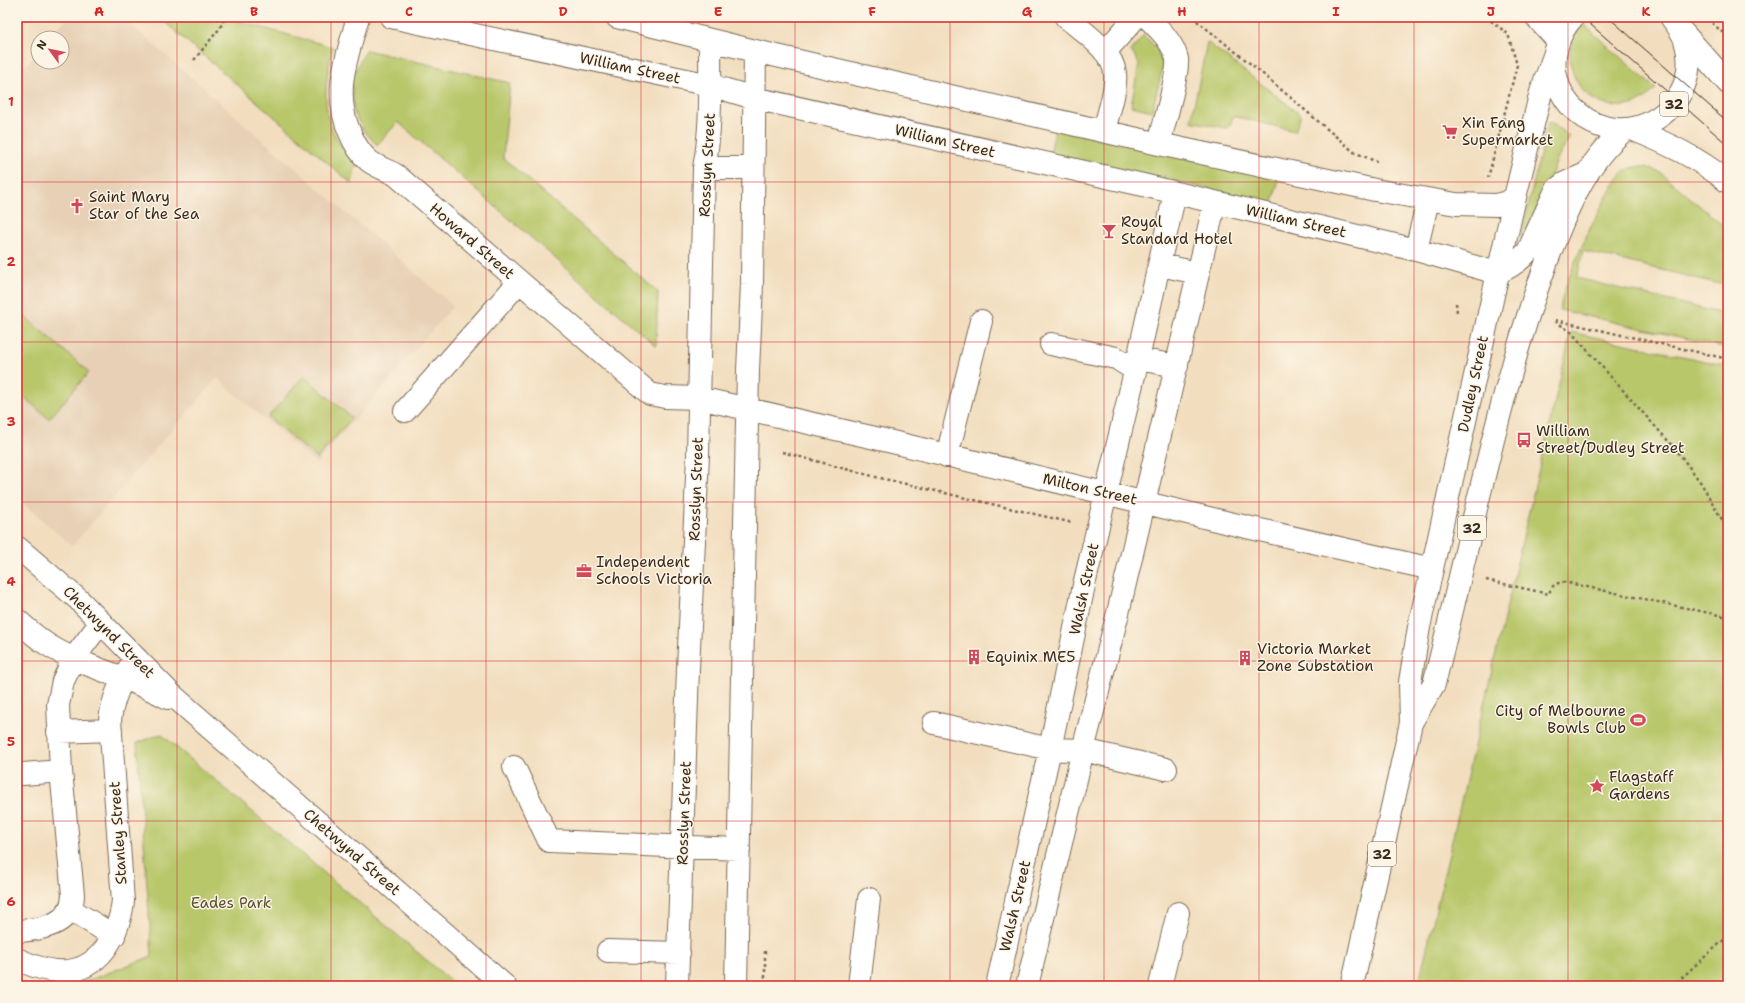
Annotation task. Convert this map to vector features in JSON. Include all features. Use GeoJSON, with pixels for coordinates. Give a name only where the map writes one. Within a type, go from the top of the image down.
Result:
{"type":"FeatureCollection","features":[{"type":"Feature","properties":{"kind":"street","name":"Howard Street"},"geometry":{"type":"LineString","coordinates":[[358,17],[343,76],[341,101],[346,124],[356,145],[370,161],[396,175],[650,394],[660,397],[699,398],[748,409]]}},
{"type":"Feature","properties":{"kind":"street","name":"William Street"},"geometry":{"type":"LineString","coordinates":[[391,17],[710,85],[754,98],[1214,202],[1416,250],[1497,272]]}},
{"type":"Feature","properties":{"kind":"street"},"geometry":{"type":"LineString","coordinates":[[617,17],[755,51],[1278,170],[1428,200],[1456,204],[1490,205],[1504,203],[1515,197]]}},
{"type":"Feature","properties":{"kind":"street"},"geometry":{"type":"LineString","coordinates":[[1066,17],[1105,52],[1113,63],[1116,74],[1115,85],[1104,130]]}},
{"type":"Feature","properties":{"kind":"street"},"geometry":{"type":"LineString","coordinates":[[1105,52],[1136,17]]}},
{"type":"Feature","properties":{"kind":"street"},"geometry":{"type":"LineString","coordinates":[[1147,17],[1163,33],[1177,60],[1174,83],[1159,144]]}},
{"type":"Feature","properties":{"kind":"street"},"geometry":{"type":"LineString","coordinates":[[1536,17],[1557,46]]}},
{"type":"Feature","properties":{"kind":"street","name":"32"},"geometry":{"type":"LineString","coordinates":[[1573,17],[1562,31],[1557,46],[1554,64],[1558,83],[1564,97],[1572,108],[1583,118],[1596,125],[1610,129],[1628,129],[1655,120],[1667,112],[1681,94],[1685,85],[1689,63],[1685,40],[1675,22]]}},
{"type":"Feature","properties":{"kind":"street"},"geometry":{"type":"LineString","coordinates":[[1675,22],[1728,83]]}},
{"type":"Feature","properties":{"kind":"street","name":"Rosslyn Street"},"geometry":{"type":"LineString","coordinates":[[677,986],[688,669],[698,456],[704,168],[708,146],[710,40]]}},
{"type":"Feature","properties":{"kind":"street","name":"Dudley Street"},"geometry":{"type":"LineString","coordinates":[[1352,986],[1411,723],[1410,682],[1418,634],[1432,569],[1497,272],[1541,92],[1557,46]]}},
{"type":"Feature","properties":{"kind":"street"},"geometry":{"type":"LineString","coordinates":[[736,986],[752,284],[755,51]]}},
{"type":"Feature","properties":{"kind":"street"},"geometry":{"type":"LineString","coordinates":[[1628,129],[1686,153],[1713,170],[1728,182]]}},
{"type":"Feature","properties":{"kind":"street","name":"Dudley Street"},"geometry":{"type":"LineString","coordinates":[[1411,723],[1434,684],[1505,388],[1523,328],[1560,228],[1588,173],[1604,148],[1628,129]]}},
{"type":"Feature","properties":{"kind":"street"},"geometry":{"type":"LineString","coordinates":[[704,168],[753,168]]}},
{"type":"Feature","properties":{"kind":"street"},"geometry":{"type":"LineString","coordinates":[[1497,272],[1512,266],[1528,251],[1556,190],[1565,183],[1588,173]]}},
{"type":"Feature","properties":{"kind":"street","name":"Walsh Street"},"geometry":{"type":"LineString","coordinates":[[997,986],[1050,749],[1084,585],[1160,265],[1175,193]]}},
{"type":"Feature","properties":{"kind":"street"},"geometry":{"type":"LineString","coordinates":[[1416,250],[1428,200]]}},
{"type":"Feature","properties":{"kind":"street","name":"Walsh Street"},"geometry":{"type":"LineString","coordinates":[[1027,986],[1177,366],[1214,202]]}},
{"type":"Feature","properties":{"kind":"street"},"geometry":{"type":"LineString","coordinates":[[1160,265],[1198,273]]}},
{"type":"Feature","properties":{"kind":"street"},"geometry":{"type":"LineString","coordinates":[[405,411],[519,282]]}},
{"type":"Feature","properties":{"kind":"street"},"geometry":{"type":"LineString","coordinates":[[947,456],[981,321]]}},
{"type":"Feature","properties":{"kind":"street"},"geometry":{"type":"LineString","coordinates":[[1051,344],[1116,358],[1127,365],[1138,359],[1177,366]]}},
{"type":"Feature","properties":{"kind":"street","name":"Milton Street"},"geometry":{"type":"LineString","coordinates":[[748,409],[1144,502],[1229,524],[1432,569]]}},
{"type":"Feature","properties":{"kind":"street","name":"Chetwynd Street"},"geometry":{"type":"LineString","coordinates":[[17,547],[79,600],[170,693],[505,986]]}},
{"type":"Feature","properties":{"kind":"street","name":"Chetwynd Street"},"geometry":{"type":"LineString","coordinates":[[17,620],[48,645],[74,658],[167,697],[199,719]]}},
{"type":"Feature","properties":{"kind":"street"},"geometry":{"type":"LineString","coordinates":[[17,932],[36,930],[52,925],[64,917],[70,909],[73,895],[58,732],[59,693],[74,658],[101,622]]}},
{"type":"Feature","properties":{"kind":"street","name":"Stanley Street"},"geometry":{"type":"LineString","coordinates":[[17,959],[49,970],[60,972],[75,970],[91,963],[103,952],[114,936],[120,921],[122,901],[111,730],[112,707],[123,678],[136,658]]}},
{"type":"Feature","properties":{"kind":"street"},"geometry":{"type":"LineString","coordinates":[[934,723],[1050,749],[1083,750],[1166,768]]}},
{"type":"Feature","properties":{"kind":"street"},"geometry":{"type":"LineString","coordinates":[[58,732],[111,730]]}},
{"type":"Feature","properties":{"kind":"street"},"geometry":{"type":"LineString","coordinates":[[514,767],[549,841],[739,849]]}},
{"type":"Feature","properties":{"kind":"street"},"geometry":{"type":"LineString","coordinates":[[17,773],[23,774],[61,771]]}},
{"type":"Feature","properties":{"kind":"street"},"geometry":{"type":"LineString","coordinates":[[859,986],[869,899]]}},
{"type":"Feature","properties":{"kind":"street"},"geometry":{"type":"LineString","coordinates":[[70,909],[114,936]]}},
{"type":"Feature","properties":{"kind":"street"},"geometry":{"type":"LineString","coordinates":[[1160,986],[1178,913]]}},
{"type":"Feature","properties":{"kind":"street"},"geometry":{"type":"LineString","coordinates":[[608,951],[679,954]]}},
{"type":"Feature","properties":{"kind":"path"},"geometry":{"type":"LineString","coordinates":[[194,60],[220,28],[225,17]]}},
{"type":"Feature","properties":{"kind":"path"},"geometry":{"type":"LineString","coordinates":[[1192,17],[1257,69],[1354,152],[1379,163]]}},
{"type":"Feature","properties":{"kind":"path"},"geometry":{"type":"LineString","coordinates":[[1483,181],[1489,178],[1517,65],[1508,34],[1486,17]]}},
{"type":"Feature","properties":{"kind":"path"},"geometry":{"type":"LineString","coordinates":[[1711,22],[1728,37]]}},
{"type":"Feature","properties":{"kind":"path"},"geometry":{"type":"LineString","coordinates":[[1456,303],[1457,313]]}},
{"type":"Feature","properties":{"kind":"path"},"geometry":{"type":"LineString","coordinates":[[1728,359],[1552,320],[1571,332],[1678,452],[1701,483],[1728,530]]}},
{"type":"Feature","properties":{"kind":"path"},"geometry":{"type":"LineString","coordinates":[[782,452],[876,477],[1077,525]]}},
{"type":"Feature","properties":{"kind":"path"},"geometry":{"type":"LineString","coordinates":[[1461,574],[1549,594],[1553,586],[1564,582],[1728,617]]}},
{"type":"Feature","properties":{"kind":"path"},"geometry":{"type":"LineString","coordinates":[[1677,982],[1728,936]]}},
{"type":"Feature","properties":{"kind":"path"},"geometry":{"type":"LineString","coordinates":[[1606,986],[1677,982],[1684,986]]}},
{"type":"Feature","properties":{"kind":"shaded area"},"geometry":{"type":"Polygon","coordinates":[[[68,17],[122,17],[453,306],[316,464],[217,378],[72,546],[17,498],[17,75],[30,60],[30,70],[70,70],[70,30],[56,30],[68,17]]]}},
{"type":"Feature","properties":{"kind":"green space"},"geometry":{"type":"Polygon","coordinates":[[[159,17],[229,17],[248,24],[333,47],[328,71],[326,106],[328,117],[337,139],[356,164],[352,184],[159,17]]]}},
{"type":"Feature","properties":{"kind":"green space"},"geometry":{"type":"Polygon","coordinates":[[[1583,24],[1656,89],[1639,102],[1624,106],[1604,104],[1586,94],[1574,77],[1570,56],[1573,39],[1583,24]]]}},
{"type":"Feature","properties":{"kind":"green space"},"geometry":{"type":"Polygon","coordinates":[[[1144,35],[1157,49],[1163,66],[1152,111],[1131,106],[1139,63],[1131,51],[1144,35]]]}},
{"type":"Feature","properties":{"kind":"green space"},"geometry":{"type":"Polygon","coordinates":[[[1207,42],[1301,115],[1295,131],[1233,116],[1230,125],[1226,128],[1191,121],[1207,42]]]}},
{"type":"Feature","properties":{"kind":"green space"},"geometry":{"type":"Polygon","coordinates":[[[366,50],[510,83],[503,158],[658,292],[656,346],[398,122],[377,145],[363,130],[354,113],[351,78],[366,50]]]}},
{"type":"Feature","properties":{"kind":"green space"},"geometry":{"type":"Polygon","coordinates":[[[1548,122],[1570,137],[1558,158],[1525,238],[1523,238],[1521,236],[1548,122]]]}},
{"type":"Feature","properties":{"kind":"green space"},"geometry":{"type":"Polygon","coordinates":[[[1055,129],[1279,178],[1273,203],[1050,154],[1055,129]]]}},
{"type":"Feature","properties":{"kind":"green space"},"geometry":{"type":"Polygon","coordinates":[[[1635,167],[1646,167],[1661,173],[1728,230],[1728,286],[1583,251],[1577,278],[1728,315],[1728,348],[1560,310],[1562,298],[1576,260],[1596,216],[1616,182],[1625,171],[1635,167]]]}},
{"type":"Feature","properties":{"kind":"green space"},"geometry":{"type":"Polygon","coordinates":[[[17,310],[89,372],[49,419],[17,391],[17,310]]]}},
{"type":"Feature","properties":{"kind":"green space","name":"Flagstaff Gardens"},"geometry":{"type":"Polygon","coordinates":[[[1571,332],[1728,366],[1728,986],[1418,986],[1571,332]]]}},
{"type":"Feature","properties":{"kind":"green space"},"geometry":{"type":"Polygon","coordinates":[[[304,376],[352,418],[317,459],[268,417],[304,376]]]}},
{"type":"Feature","properties":{"kind":"green space","name":"Eades Park"},"geometry":{"type":"Polygon","coordinates":[[[161,734],[457,986],[74,986],[152,956],[137,743],[161,734]]]}},
{"type":"Feature","properties":{"kind":"tram line"},"geometry":{"type":"LineString","coordinates":[[1582,17],[1728,145]]}},
{"type":"Feature","properties":{"kind":"tram line"},"geometry":{"type":"LineString","coordinates":[[1608,17],[1728,122]]}},
{"type":"Feature","properties":{"kind":"place","name":"Xin Fang Supermarket"},"geometry":{"type":"Point","coordinates":[1450,132]}},
{"type":"Feature","properties":{"kind":"place","name":"Saint Mary Star of the Sea"},"geometry":{"type":"Point","coordinates":[77,206]}},
{"type":"Feature","properties":{"kind":"place","name":"Royal Standard Hotel"},"geometry":{"type":"Point","coordinates":[1109,231]}},
{"type":"Feature","properties":{"kind":"place","name":"William Street/Dudley Street"},"geometry":{"type":"Point","coordinates":[1524,440]}},
{"type":"Feature","properties":{"kind":"place","name":"Independent Schools Victoria"},"geometry":{"type":"Point","coordinates":[584,571]}},
{"type":"Feature","properties":{"kind":"place","name":"Equinix ME5"},"geometry":{"type":"Point","coordinates":[974,657]}},
{"type":"Feature","properties":{"kind":"place","name":"Victoria Market Zone Substation"},"geometry":{"type":"Point","coordinates":[1245,658]}},
{"type":"Feature","properties":{"kind":"place","name":"City of Melbourne Bowls Club"},"geometry":{"type":"Point","coordinates":[1638,720]}},
{"type":"Feature","properties":{"kind":"place","name":"Flagstaff Gardens"},"geometry":{"type":"Point","coordinates":[1597,786]}}]}
